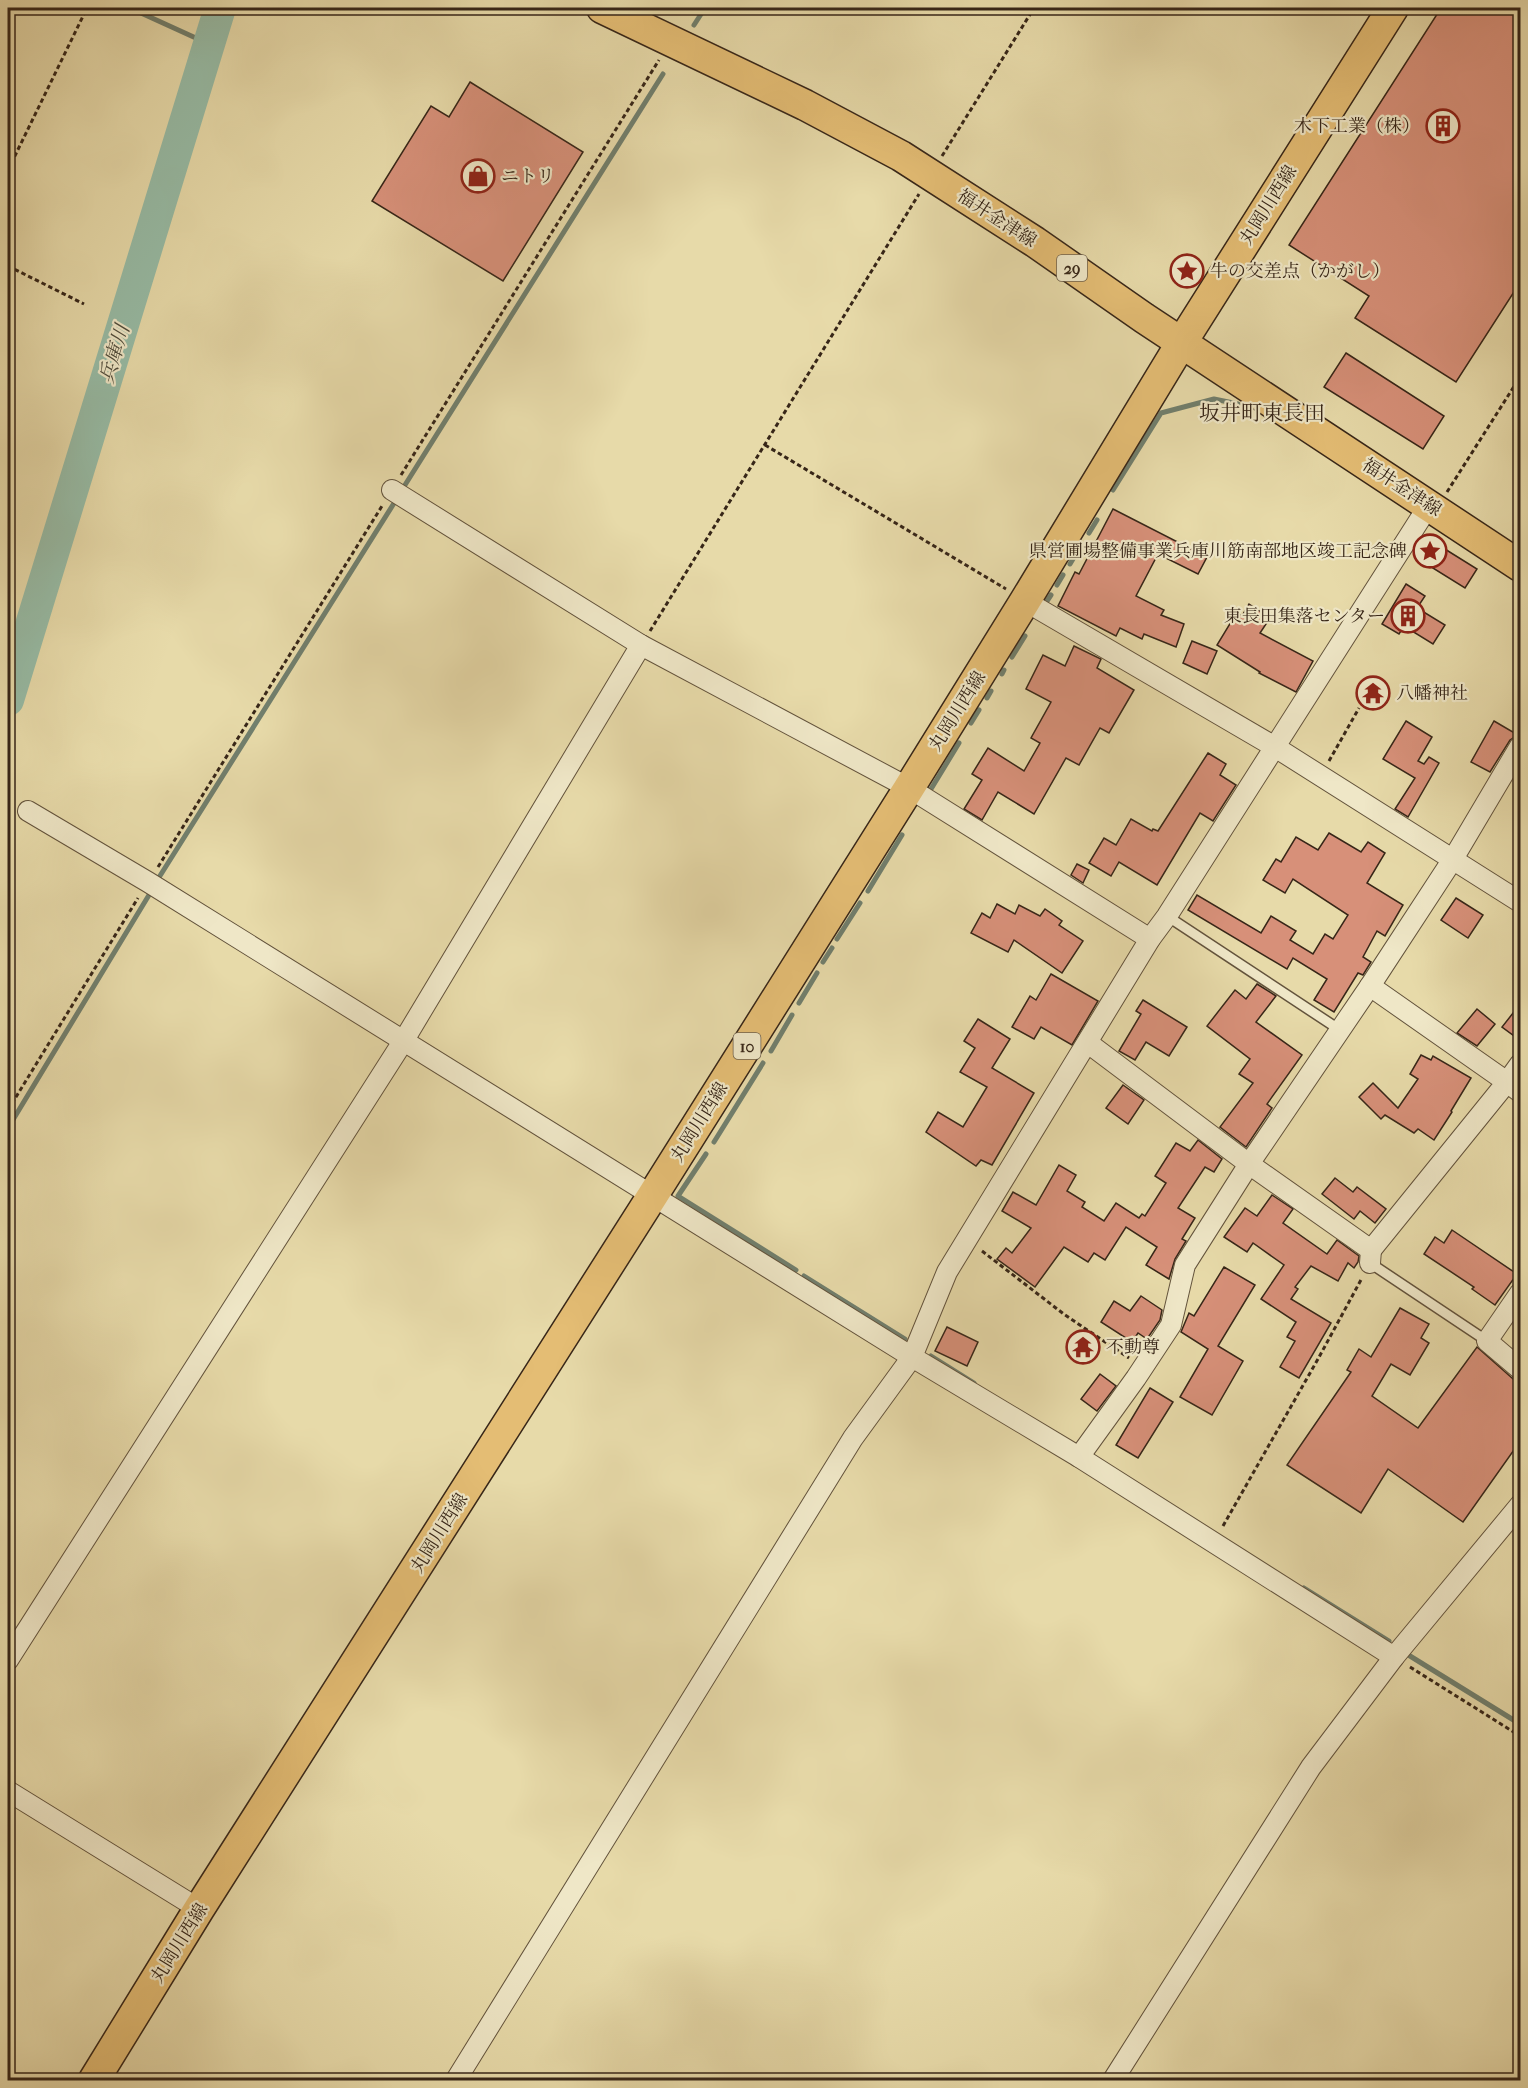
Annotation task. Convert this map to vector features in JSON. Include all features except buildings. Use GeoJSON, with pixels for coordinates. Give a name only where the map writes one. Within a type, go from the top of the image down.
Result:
{"type":"FeatureCollection","features":[{"type":"Feature","properties":{"kind":"main road","name":"福井金津線"},"geometry":{"type":"LineString","coordinates":[[602,8],[861,134],[931,175],[1521,566]]}},
{"type":"Feature","properties":{"kind":"main road","name":"丸岡川西線"},"geometry":{"type":"LineString","coordinates":[[94,2080],[199,1909],[909,788],[1182,342],[1393,8]]}},
{"type":"Feature","properties":{"kind":"street"},"geometry":{"type":"LineString","coordinates":[[392,490],[641,645],[909,788],[1150,939]]}},
{"type":"Feature","properties":{"kind":"street"},"geometry":{"type":"LineString","coordinates":[[456,2080],[853,1437],[912,1357],[947,1272],[1150,939],[1167,916],[1429,505]]}},
{"type":"Feature","properties":{"kind":"street"},"geometry":{"type":"LineString","coordinates":[[1025,601],[1275,747],[1521,902]]}},
{"type":"Feature","properties":{"kind":"street"},"geometry":{"type":"LineString","coordinates":[[8,1660],[404,1040],[641,645]]}},
{"type":"Feature","properties":{"kind":"street"},"geometry":{"type":"LineString","coordinates":[[1079,1457],[1143,1368],[1171,1324],[1185,1265],[1249,1164],[1453,860],[1521,746]]}},
{"type":"Feature","properties":{"kind":"street"},"geometry":{"type":"LineString","coordinates":[[28,811],[148,882],[912,1357],[1079,1457],[1394,1657]]}},
{"type":"Feature","properties":{"kind":"street"},"geometry":{"type":"LineString","coordinates":[[1370,986],[1514,1087]]}},
{"type":"Feature","properties":{"kind":"street"},"geometry":{"type":"LineString","coordinates":[[1088,1043],[1371,1257],[1514,1087],[1521,1064]]}},
{"type":"Feature","properties":{"kind":"street"},"geometry":{"type":"LineString","coordinates":[[1521,1293],[1487,1341],[1521,1369]]}},
{"type":"Feature","properties":{"kind":"street"},"geometry":{"type":"LineString","coordinates":[[1113,2080],[1311,1767],[1394,1657],[1521,1505]]}},
{"type":"Feature","properties":{"kind":"street"},"geometry":{"type":"LineString","coordinates":[[8,1791],[199,1909]]}},
{"type":"Feature","properties":{"kind":"lane"},"geometry":{"type":"LineString","coordinates":[[1167,916],[1340,1030]]}},
{"type":"Feature","properties":{"kind":"lane"},"geometry":{"type":"LineString","coordinates":[[1371,1257],[1487,1341]]}},
{"type":"Feature","properties":{"kind":"path"},"geometry":{"type":"LineString","coordinates":[[8,170],[87,8]]}},
{"type":"Feature","properties":{"kind":"path"},"geometry":{"type":"LineString","coordinates":[[641,645],[1034,8]]}},
{"type":"Feature","properties":{"kind":"path"},"geometry":{"type":"LineString","coordinates":[[8,1110],[671,40]]}},
{"type":"Feature","properties":{"kind":"path"},"geometry":{"type":"LineString","coordinates":[[8,266],[84,304]]}},
{"type":"Feature","properties":{"kind":"path"},"geometry":{"type":"LineString","coordinates":[[1429,505],[1449,490],[1521,377]]}},
{"type":"Feature","properties":{"kind":"path"},"geometry":{"type":"LineString","coordinates":[[765,445],[1025,601]]}},
{"type":"Feature","properties":{"kind":"path"},"geometry":{"type":"LineString","coordinates":[[1320,777],[1359,708]]}},
{"type":"Feature","properties":{"kind":"path"},"geometry":{"type":"LineString","coordinates":[[967,1240],[1065,1315],[1143,1368]]}},
{"type":"Feature","properties":{"kind":"path"},"geometry":{"type":"LineString","coordinates":[[1213,1542],[1318,1359],[1371,1257]]}},
{"type":"Feature","properties":{"kind":"path"},"geometry":{"type":"LineString","coordinates":[[1394,1657],[1521,1736]]}},
{"type":"Feature","properties":{"kind":"waterway"},"geometry":{"type":"LineString","coordinates":[[130,8],[209,44]]}},
{"type":"Feature","properties":{"kind":"waterway","name":"兵庫川"},"geometry":{"type":"LineString","coordinates":[[8,700],[220,8]]}},
{"type":"Feature","properties":{"kind":"waterway"},"geometry":{"type":"LineString","coordinates":[[694,25],[705,8]]}},
{"type":"Feature","properties":{"kind":"waterway"},"geometry":{"type":"LineString","coordinates":[[405,485],[663,74]]}},
{"type":"Feature","properties":{"kind":"waterway"},"geometry":{"type":"LineString","coordinates":[[1113,490],[1161,413],[1214,399],[1238,404]]}},
{"type":"Feature","properties":{"kind":"waterway"},"geometry":{"type":"LineString","coordinates":[[158,879],[396,500]]}},
{"type":"Feature","properties":{"kind":"waterway"},"geometry":{"type":"LineString","coordinates":[[1089,533],[1097,520]]}},
{"type":"Feature","properties":{"kind":"waterway"},"geometry":{"type":"LineString","coordinates":[[1070,564],[1080,547]]}},
{"type":"Feature","properties":{"kind":"waterway"},"geometry":{"type":"LineString","coordinates":[[1057,585],[1063,575]]}},
{"type":"Feature","properties":{"kind":"waterway"},"geometry":{"type":"LineString","coordinates":[[1047,601],[1051,595]]}},
{"type":"Feature","properties":{"kind":"waterway"},"geometry":{"type":"LineString","coordinates":[[1012,657],[1025,636]]}},
{"type":"Feature","properties":{"kind":"waterway"},"geometry":{"type":"LineString","coordinates":[[1002,674],[1004,670]]}},
{"type":"Feature","properties":{"kind":"waterway"},"geometry":{"type":"LineString","coordinates":[[987,698],[991,691]]}},
{"type":"Feature","properties":{"kind":"waterway"},"geometry":{"type":"LineString","coordinates":[[971,723],[979,710]]}},
{"type":"Feature","properties":{"kind":"waterway"},"geometry":{"type":"LineString","coordinates":[[928,794],[959,743]]}},
{"type":"Feature","properties":{"kind":"waterway"},"geometry":{"type":"LineString","coordinates":[[868,891],[902,835]]}},
{"type":"Feature","properties":{"kind":"waterway"},"geometry":{"type":"LineString","coordinates":[[8,1128],[149,895]]}},
{"type":"Feature","properties":{"kind":"waterway"},"geometry":{"type":"LineString","coordinates":[[837,939],[860,903]]}},
{"type":"Feature","properties":{"kind":"waterway"},"geometry":{"type":"LineString","coordinates":[[823,962],[832,948]]}},
{"type":"Feature","properties":{"kind":"waterway"},"geometry":{"type":"LineString","coordinates":[[799,1003],[817,973]]}},
{"type":"Feature","properties":{"kind":"waterway"},"geometry":{"type":"LineString","coordinates":[[771,1051],[792,1015]]}},
{"type":"Feature","properties":{"kind":"waterway"},"geometry":{"type":"LineString","coordinates":[[714,1142],[763,1063]]}},
{"type":"Feature","properties":{"kind":"waterway"},"geometry":{"type":"LineString","coordinates":[[706,1154],[678,1196],[796,1270]]}},
{"type":"Feature","properties":{"kind":"waterway"},"geometry":{"type":"LineString","coordinates":[[804,1276],[905,1339]]}},
{"type":"Feature","properties":{"kind":"waterway"},"geometry":{"type":"LineString","coordinates":[[931,1356],[974,1383]]}},
{"type":"Feature","properties":{"kind":"waterway"},"geometry":{"type":"LineString","coordinates":[[1304,1588],[1389,1641]]}},
{"type":"Feature","properties":{"kind":"waterway"},"geometry":{"type":"LineString","coordinates":[[1410,1656],[1520,1724]]}},
{"type":"Feature","properties":{"kind":"place","name":"木下工業（株）"},"geometry":{"type":"Point","coordinates":[1443,126]}},
{"type":"Feature","properties":{"kind":"place","name":"ニトリ"},"geometry":{"type":"Point","coordinates":[478,176]}},
{"type":"Feature","properties":{"kind":"place","name":"牛の交差点（かがし）"},"geometry":{"type":"Point","coordinates":[1187,271]}},
{"type":"Feature","properties":{"kind":"place","name":"県営圃場整備事業兵庫川筋南部地区竣工記念碑"},"geometry":{"type":"Point","coordinates":[1430,551]}},
{"type":"Feature","properties":{"kind":"place","name":"東長田集落センター"},"geometry":{"type":"Point","coordinates":[1408,616]}},
{"type":"Feature","properties":{"kind":"place","name":"八幡神社"},"geometry":{"type":"Point","coordinates":[1373,693]}},
{"type":"Feature","properties":{"kind":"place","name":"不動尊"},"geometry":{"type":"Point","coordinates":[1083,1347]}},
{"type":"Feature","properties":{"kind":"district","name":"坂井町東長田"},"geometry":{"type":"Point","coordinates":[1262,413]}}]}
